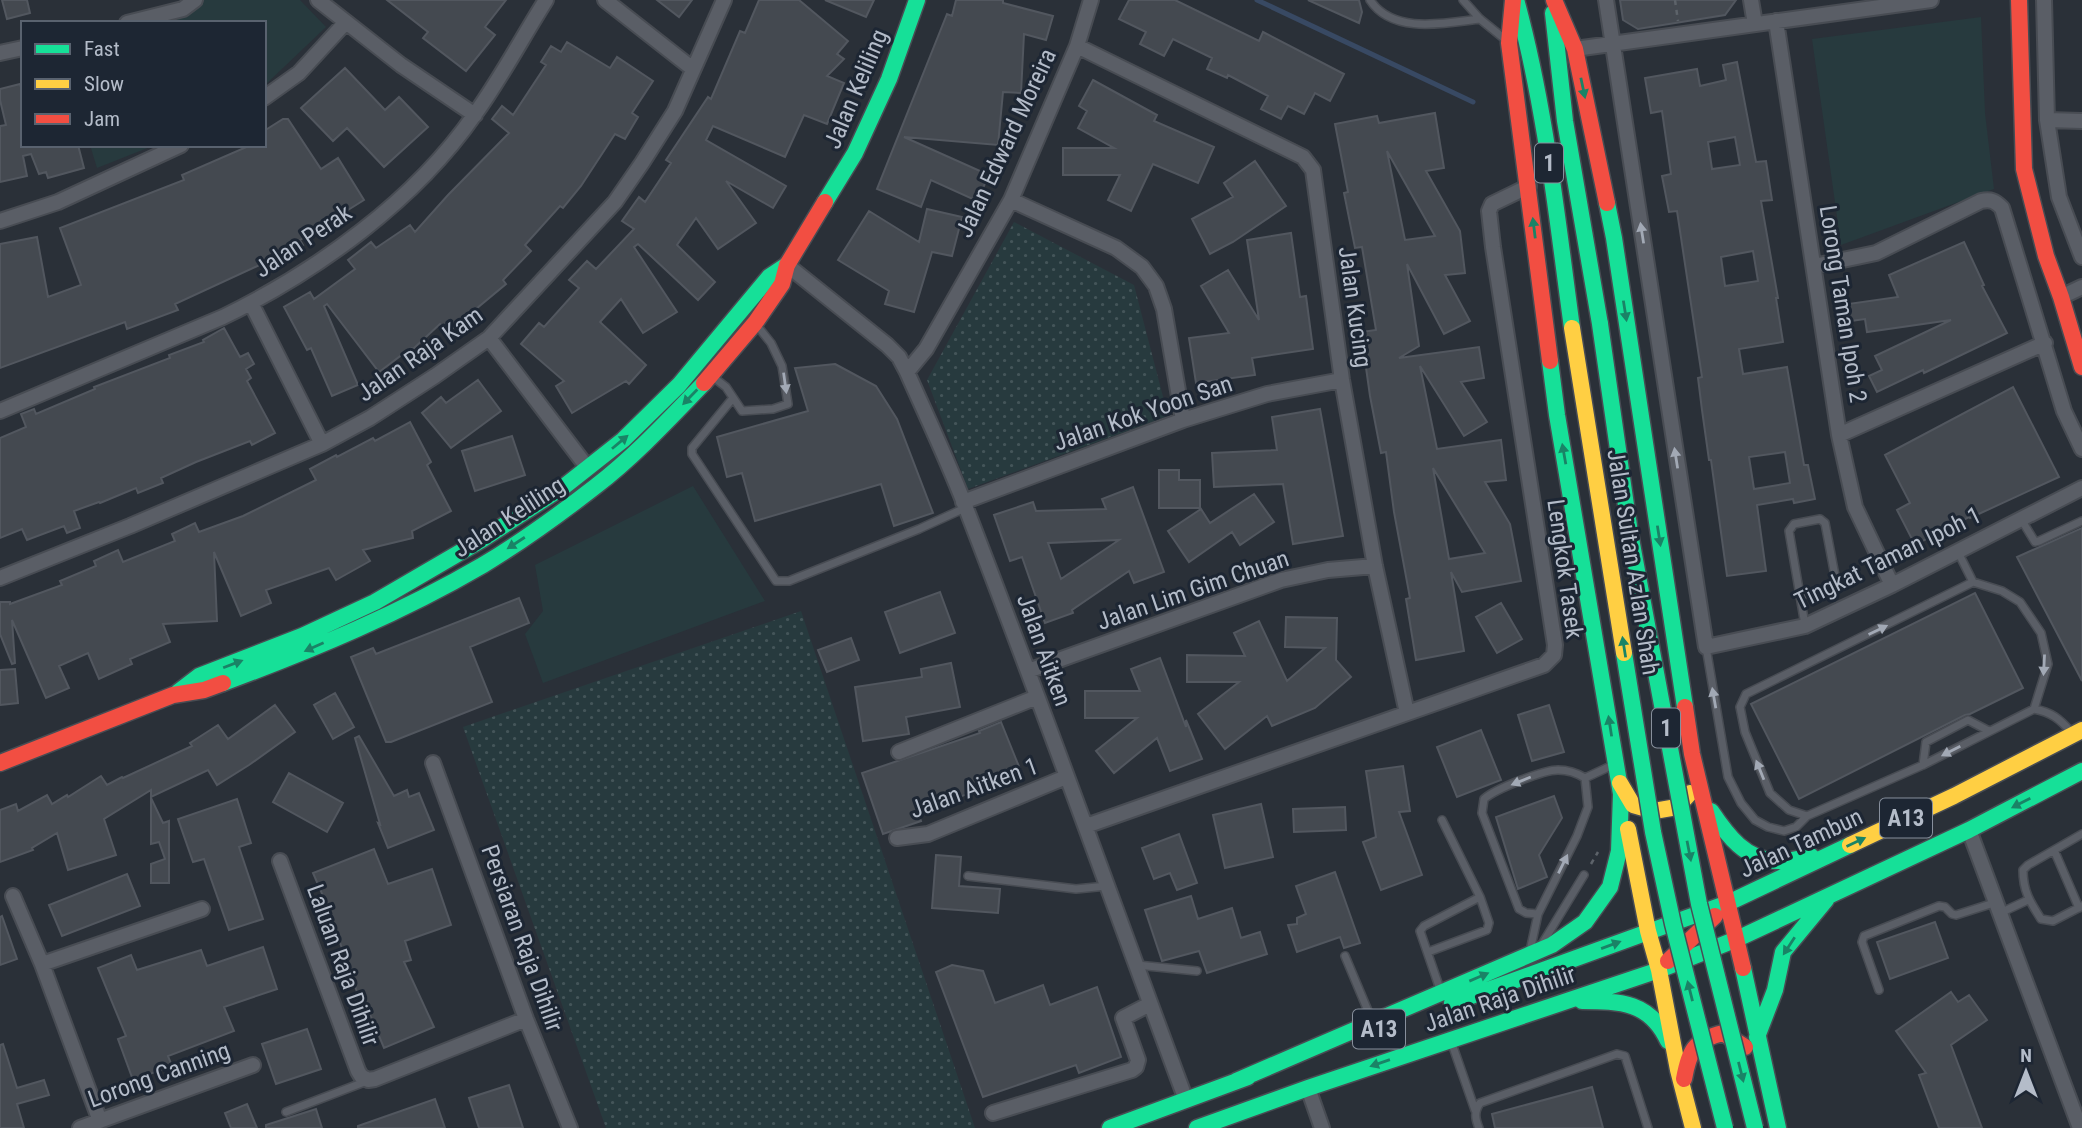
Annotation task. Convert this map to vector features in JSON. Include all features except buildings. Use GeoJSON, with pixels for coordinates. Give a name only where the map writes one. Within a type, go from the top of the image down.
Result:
{"type":"FeatureCollection","features":[{"type":"Feature","properties":{"kind":"main road","name":"Jalan Keliling"},"geometry":{"type":"LineString","coordinates":[[0,763],[173,695],[204,690],[298,655],[397,610],[483,565],[537,530],[599,484],[711,376],[755,323],[782,284],[787,265],[855,153],[889,79],[917,0]]}},
{"type":"Feature","properties":{"kind":"main road"},"geometry":{"type":"LineString","coordinates":[[1515,0],[1509,43],[1558,415],[1620,788],[1678,1070]]}},
{"type":"Feature","properties":{"kind":"main road","name":"Jalan Sultan Azlan Shah"},"geometry":{"type":"LineString","coordinates":[[1515,0],[1530,46],[1541,109],[1572,328],[1653,832],[1672,924],[1725,1128]]}},
{"type":"Feature","properties":{"kind":"main road"},"geometry":{"type":"LineString","coordinates":[[1553,0],[1576,49],[1614,238],[1695,787],[1677,807],[1654,811],[1633,805],[1620,788]]}},
{"type":"Feature","properties":{"kind":"main road","name":"Jalan Sultan Azlan Shah"},"geometry":{"type":"LineString","coordinates":[[1553,0],[1565,121],[1600,324],[1630,533],[1699,904],[1755,1128]]}},
{"type":"Feature","properties":{"kind":"main road"},"geometry":{"type":"LineString","coordinates":[[2019,0],[2024,169],[2046,256],[2082,367]]}},
{"type":"Feature","properties":{"kind":"main road","name":"Jalan Keliling"},"geometry":{"type":"LineString","coordinates":[[173,695],[199,676],[302,636],[374,603],[484,539],[556,491],[623,440],[679,385],[769,277],[787,265]]}},
{"type":"Feature","properties":{"kind":"main road","name":"Jalan Tambun"},"geometry":{"type":"LineString","coordinates":[[1648,932],[1728,903],[1954,796],[2077,732]]}},
{"type":"Feature","properties":{"kind":"main road"},"geometry":{"type":"LineString","coordinates":[[1692,754],[1737,939],[1778,1128]]}},
{"type":"Feature","properties":{"kind":"main road","name":"A13"},"geometry":{"type":"LineString","coordinates":[[1737,939],[1969,830],[2082,771]]}},
{"type":"Feature","properties":{"kind":"main road"},"geometry":{"type":"LineString","coordinates":[[1236,1081],[1552,945],[1585,922],[1610,887],[1619,851],[1620,788]]}},
{"type":"Feature","properties":{"kind":"main road"},"geometry":{"type":"LineString","coordinates":[[1702,798],[1730,839],[1746,852],[1774,862],[1830,853]]}},
{"type":"Feature","properties":{"kind":"main road"},"geometry":{"type":"LineString","coordinates":[[1757,1038],[1774,990],[1783,952],[1832,893]]}},
{"type":"Feature","properties":{"kind":"main road"},"geometry":{"type":"LineString","coordinates":[[1659,970],[1728,903]]}},
{"type":"Feature","properties":{"kind":"main road"},"geometry":{"type":"LineString","coordinates":[[1648,932],[1693,938],[1737,939]]}},
{"type":"Feature","properties":{"kind":"main road","name":"Jalan Raja Dihilir"},"geometry":{"type":"LineString","coordinates":[[1110,1128],[1648,932]]}},
{"type":"Feature","properties":{"kind":"main road","name":"Jalan Raja Dihilir"},"geometry":{"type":"LineString","coordinates":[[1197,1128],[1659,970],[1737,939]]}},
{"type":"Feature","properties":{"kind":"main road"},"geometry":{"type":"LineString","coordinates":[[1561,1002],[1628,1003],[1650,1015],[1663,1027],[1678,1070],[1693,1128]]}},
{"type":"Feature","properties":{"kind":"main road"},"geometry":{"type":"LineString","coordinates":[[1683,1088],[1689,1053],[1708,1036],[1723,1033],[1745,1046],[1766,1076]]}},
{"type":"Feature","properties":{"kind":"street"},"geometry":{"type":"LineString","coordinates":[[135,21],[187,8],[195,0]]}},
{"type":"Feature","properties":{"kind":"street"},"geometry":{"type":"LineString","coordinates":[[318,0],[401,65],[475,115]]}},
{"type":"Feature","properties":{"kind":"street","name":"Jalan Perak"},"geometry":{"type":"LineString","coordinates":[[0,411],[251,303],[331,252],[386,211],[429,171],[475,115],[546,0]]}},
{"type":"Feature","properties":{"kind":"street"},"geometry":{"type":"LineString","coordinates":[[605,0],[692,69]]}},
{"type":"Feature","properties":{"kind":"street","name":"Jalan Raja Kam"},"geometry":{"type":"LineString","coordinates":[[0,578],[322,444],[370,418],[489,338],[615,202],[675,111],[724,0]]}},
{"type":"Feature","properties":{"kind":"street","name":"Jalan Edward Moreira"},"geometry":{"type":"LineString","coordinates":[[907,372],[926,349],[1011,200],[1077,46],[1091,0]]}},
{"type":"Feature","properties":{"kind":"street"},"geometry":{"type":"LineString","coordinates":[[1606,0],[1706,647]]}},
{"type":"Feature","properties":{"kind":"street"},"geometry":{"type":"LineString","coordinates":[[1751,0],[1755,24]]}},
{"type":"Feature","properties":{"kind":"street"},"geometry":{"type":"LineString","coordinates":[[1576,49],[1931,0]]}},
{"type":"Feature","properties":{"kind":"street"},"geometry":{"type":"LineString","coordinates":[[2044,0],[2047,121],[2059,197],[2082,257]]}},
{"type":"Feature","properties":{"kind":"street","name":"Lorong Taman Ipoh 2"},"geometry":{"type":"LineString","coordinates":[[1776,21],[1839,435],[1855,507],[1892,585]]}},
{"type":"Feature","properties":{"kind":"street"},"geometry":{"type":"LineString","coordinates":[[266,97],[299,73],[345,22]]}},
{"type":"Feature","properties":{"kind":"street","name":"Jalan Kucing"},"geometry":{"type":"LineString","coordinates":[[1077,46],[1303,157],[1310,163],[1342,380],[1375,566],[1407,713]]}},
{"type":"Feature","properties":{"kind":"street"},"geometry":{"type":"LineString","coordinates":[[0,53],[21,48]]}},
{"type":"Feature","properties":{"kind":"street"},"geometry":{"type":"LineString","coordinates":[[2047,121],[2082,121]]}},
{"type":"Feature","properties":{"kind":"street"},"geometry":{"type":"LineString","coordinates":[[0,221],[58,202],[177,147]]}},
{"type":"Feature","properties":{"kind":"street","name":"Lengkok Tasek"},"geometry":{"type":"LineString","coordinates":[[1086,826],[1545,665],[1554,655],[1555,645],[1489,211],[1492,204],[1529,186]]}},
{"type":"Feature","properties":{"kind":"street"},"geometry":{"type":"LineString","coordinates":[[1814,266],[1876,253],[1981,201],[1989,199],[1996,202],[2002,208],[2064,411],[2082,449]]}},
{"type":"Feature","properties":{"kind":"street"},"geometry":{"type":"LineString","coordinates":[[1011,200],[1116,248],[1142,267],[1156,286],[1164,309],[1182,420]]}},
{"type":"Feature","properties":{"kind":"street","name":"Jalan Aitken"},"geometry":{"type":"LineString","coordinates":[[787,265],[887,345],[899,357],[907,372],[964,505],[1028,671],[1186,1100]]}},
{"type":"Feature","properties":{"kind":"street"},"geometry":{"type":"LineString","coordinates":[[2061,297],[2082,287]]}},
{"type":"Feature","properties":{"kind":"street"},"geometry":{"type":"LineString","coordinates":[[251,303],[322,444]]}},
{"type":"Feature","properties":{"kind":"street"},"geometry":{"type":"LineString","coordinates":[[489,338],[587,467]]}},
{"type":"Feature","properties":{"kind":"street"},"geometry":{"type":"LineString","coordinates":[[1839,435],[2045,343]]}},
{"type":"Feature","properties":{"kind":"street","name":"Jalan Kok Yoon San"},"geometry":{"type":"LineString","coordinates":[[964,505],[1182,420],[1267,394],[1342,380]]}},
{"type":"Feature","properties":{"kind":"street","name":"Tingkat Taman Ipoh 1"},"geometry":{"type":"LineString","coordinates":[[1706,647],[1805,626],[2082,488]]}},
{"type":"Feature","properties":{"kind":"street","name":"Jalan Lim Gim Chuan"},"geometry":{"type":"LineString","coordinates":[[1028,671],[1281,580],[1328,570],[1375,566]]}},
{"type":"Feature","properties":{"kind":"street"},"geometry":{"type":"LineString","coordinates":[[899,752],[1037,697]]}},
{"type":"Feature","properties":{"kind":"street","name":"Persiaran Raja Dihilir"},"geometry":{"type":"LineString","coordinates":[[433,763],[526,1019],[570,1128]]}},
{"type":"Feature","properties":{"kind":"street","name":"Jalan Aitken 1"},"geometry":{"type":"LineString","coordinates":[[897,838],[928,834],[1066,777]]}},
{"type":"Feature","properties":{"kind":"street"},"geometry":{"type":"LineString","coordinates":[[1969,830],[2080,1128]]}},
{"type":"Feature","properties":{"kind":"street","name":"Laluan Raja Dihilir"},"geometry":{"type":"LineString","coordinates":[[280,861],[361,1076],[369,1080],[526,1019]]}},
{"type":"Feature","properties":{"kind":"street"},"geometry":{"type":"LineString","coordinates":[[13,896],[42,964],[100,1121]]}},
{"type":"Feature","properties":{"kind":"street"},"geometry":{"type":"LineString","coordinates":[[42,964],[202,909]]}},
{"type":"Feature","properties":{"kind":"street"},"geometry":{"type":"LineString","coordinates":[[993,1113],[1132,1070],[1138,1060],[1122,1018],[1150,1004]]}},
{"type":"Feature","properties":{"kind":"street","name":"Lorong Canning"},"geometry":{"type":"LineString","coordinates":[[80,1128],[253,1065]]}},
{"type":"Feature","properties":{"kind":"street"},"geometry":{"type":"LineString","coordinates":[[1308,1088],[1322,1128]]}},
{"type":"Feature","properties":{"kind":"lane"},"geometry":{"type":"LineString","coordinates":[[1370,0],[1380,12],[1398,20],[1427,25],[1480,19]]}},
{"type":"Feature","properties":{"kind":"lane"},"geometry":{"type":"LineString","coordinates":[[1463,0],[1480,19],[1509,43]]}},
{"type":"Feature","properties":{"kind":"lane"},"geometry":{"type":"LineString","coordinates":[[711,376],[726,387],[742,411],[773,409],[788,404],[782,366],[771,343],[755,323]]}},
{"type":"Feature","properties":{"kind":"lane"},"geometry":{"type":"LineString","coordinates":[[733,398],[692,448],[692,454],[776,581],[789,581],[919,529],[964,505]]}},
{"type":"Feature","properties":{"kind":"lane"},"geometry":{"type":"LineString","coordinates":[[1799,596],[1831,588],[1836,581],[1825,523],[1820,519],[1794,524],[1789,531],[1799,596],[1805,626]]}},
{"type":"Feature","properties":{"kind":"lane"},"geometry":{"type":"LineString","coordinates":[[2021,519],[2035,542],[2082,520]]}},
{"type":"Feature","properties":{"kind":"lane"},"geometry":{"type":"LineString","coordinates":[[1958,552],[1973,582],[2012,596],[2020,602],[2040,633],[2048,664],[2034,709]]}},
{"type":"Feature","properties":{"kind":"lane"},"geometry":{"type":"LineString","coordinates":[[1807,816],[1789,810],[1770,793],[1745,732],[1740,707],[1746,694],[1973,582]]}},
{"type":"Feature","properties":{"kind":"lane"},"geometry":{"type":"LineString","coordinates":[[1706,647],[1728,777],[1741,803],[1755,820],[1784,831],[1796,827],[1807,816],[1923,765],[2034,709],[2053,715],[2077,732]]}},
{"type":"Feature","properties":{"kind":"lane"},"geometry":{"type":"LineString","coordinates":[[1923,765],[1926,743],[1968,720],[1989,731]]}},
{"type":"Feature","properties":{"kind":"lane"},"geometry":{"type":"LineString","coordinates":[[1585,778],[1616,763]]}},
{"type":"Feature","properties":{"kind":"lane"},"geometry":{"type":"LineString","coordinates":[[1538,914],[1519,909],[1482,813],[1484,799],[1548,771],[1560,769],[1575,772],[1585,778]]}},
{"type":"Feature","properties":{"kind":"lane"},"geometry":{"type":"LineString","coordinates":[[1534,953],[1538,914],[1577,836],[1588,807],[1585,778]]}},
{"type":"Feature","properties":{"kind":"lane"},"geometry":{"type":"LineString","coordinates":[[1427,952],[1487,930],[1489,923],[1480,897],[1442,820]]}},
{"type":"Feature","properties":{"kind":"lane"},"geometry":{"type":"LineString","coordinates":[[2054,850],[2080,907],[2053,921],[2041,919],[2028,900],[2023,886],[2023,870],[2028,865],[2054,850],[2082,834]]}},
{"type":"Feature","properties":{"kind":"lane"},"geometry":{"type":"LineString","coordinates":[[1534,953],[1584,875]]}},
{"type":"Feature","properties":{"kind":"lane"},"geometry":{"type":"LineString","coordinates":[[968,876],[1076,888],[1107,886]]}},
{"type":"Feature","properties":{"kind":"lane"},"geometry":{"type":"LineString","coordinates":[[1441,993],[1420,931],[1424,926],[1480,897]]}},
{"type":"Feature","properties":{"kind":"lane"},"geometry":{"type":"LineString","coordinates":[[1879,990],[1862,942],[1864,936],[1938,906],[1945,907],[1956,915],[2028,900]]}},
{"type":"Feature","properties":{"kind":"lane"},"geometry":{"type":"LineString","coordinates":[[1345,956],[1373,1022]]}},
{"type":"Feature","properties":{"kind":"lane"},"geometry":{"type":"LineString","coordinates":[[1136,965],[1197,971]]}},
{"type":"Feature","properties":{"kind":"lane"},"geometry":{"type":"LineString","coordinates":[[1450,1040],[1479,1128]]}},
{"type":"Feature","properties":{"kind":"lane"},"geometry":{"type":"LineString","coordinates":[[1475,1110],[1480,1103],[1618,1054],[1625,1056],[1648,1128]]}},
{"type":"Feature","properties":{"kind":"lane"},"geometry":{"type":"LineString","coordinates":[[285,1112],[369,1080]]}},
{"type":"Feature","properties":{"kind":"path"},"geometry":{"type":"LineString","coordinates":[[1675,0],[1681,34]]}},
{"type":"Feature","properties":{"kind":"green space"},"geometry":{"type":"Polygon","coordinates":[[[204,0],[300,0],[326,27],[266,84],[266,21],[166,21],[197,9],[204,0]]]}},
{"type":"Feature","properties":{"kind":"green space"},"geometry":{"type":"Polygon","coordinates":[[[1981,17],[1985,113],[1994,189],[1841,245],[1812,39],[1981,17]]]}},
{"type":"Feature","properties":{"kind":"green space"},"geometry":{"type":"Polygon","coordinates":[[[91,147],[150,147],[97,168],[91,147]]]}},
{"type":"Feature","properties":{"kind":"green space"},"geometry":{"type":"Polygon","coordinates":[[[1014,222],[1134,285],[1168,416],[968,489],[927,380],[1014,222]]]}},
{"type":"Feature","properties":{"kind":"green space"},"geometry":{"type":"Polygon","coordinates":[[[693,486],[765,601],[543,683],[525,634],[543,611],[535,565],[693,486]]]}},
{"type":"Feature","properties":{"kind":"green space"},"geometry":{"type":"Polygon","coordinates":[[[801,611],[975,1128],[606,1128],[463,727],[801,611]]]}},
{"type":"Feature","properties":{"kind":"waterway"},"geometry":{"type":"LineString","coordinates":[[1257,0],[1473,102]]}},
{"type":"Feature","properties":{"kind":"traffic: fast"},"geometry":{"type":"LineString","coordinates":[[825,202],[855,153],[889,79],[917,0]]}},
{"type":"Feature","properties":{"kind":"traffic: fast"},"geometry":{"type":"LineString","coordinates":[[1517,3],[1543,124],[1572,328]]}},
{"type":"Feature","properties":{"kind":"traffic: fast"},"geometry":{"type":"LineString","coordinates":[[1553,13],[1565,121],[1600,324]]}},
{"type":"Feature","properties":{"kind":"traffic: fast"},"geometry":{"type":"LineString","coordinates":[[1607,203],[1685,707]]}},
{"type":"Feature","properties":{"kind":"traffic: fast"},"geometry":{"type":"LineString","coordinates":[[178,692],[199,676],[302,636],[375,602],[483,539],[566,485],[623,440],[679,385],[769,277],[787,265]]}},
{"type":"Feature","properties":{"kind":"traffic: fast"},"geometry":{"type":"LineString","coordinates":[[1600,324],[1630,533],[1699,904],[1755,1128]]}},
{"type":"Feature","properties":{"kind":"traffic: fast"},"geometry":{"type":"LineString","coordinates":[[1236,1081],[1552,945],[1585,922],[1610,887],[1619,851],[1621,794],[1550,361]]}},
{"type":"Feature","properties":{"kind":"traffic: fast"},"geometry":{"type":"LineString","coordinates":[[223,683],[388,615],[498,556],[555,517],[625,462],[704,383]]}},
{"type":"Feature","properties":{"kind":"traffic: fast"},"geometry":{"type":"LineString","coordinates":[[1624,653],[1653,832],[1673,924],[1725,1128]]}},
{"type":"Feature","properties":{"kind":"traffic: fast"},"geometry":{"type":"LineString","coordinates":[[1197,1128],[1659,970],[1737,939],[1969,830],[2082,771]]}},
{"type":"Feature","properties":{"kind":"traffic: fast"},"geometry":{"type":"LineString","coordinates":[[1711,811],[1738,845],[1756,857],[1782,861],[1811,856]]}},
{"type":"Feature","properties":{"kind":"traffic: fast"},"geometry":{"type":"LineString","coordinates":[[1452,1003],[1728,903],[1850,845]]}},
{"type":"Feature","properties":{"kind":"traffic: fast"},"geometry":{"type":"LineString","coordinates":[[1757,1037],[1775,990],[1783,952],[1826,900]]}},
{"type":"Feature","properties":{"kind":"traffic: fast"},"geometry":{"type":"LineString","coordinates":[[1743,968],[1778,1128]]}},
{"type":"Feature","properties":{"kind":"traffic: fast"},"geometry":{"type":"LineString","coordinates":[[1582,1001],[1633,1006],[1652,1018],[1668,1041]]}},
{"type":"Feature","properties":{"kind":"traffic: fast"},"geometry":{"type":"LineString","coordinates":[[1110,1128],[1248,1077]]}},
{"type":"Feature","properties":{"kind":"traffic: slow"},"geometry":{"type":"LineString","coordinates":[[1572,328],[1624,653]]}},
{"type":"Feature","properties":{"kind":"traffic: slow"},"geometry":{"type":"LineString","coordinates":[[1850,845],[1954,796],[2082,730]]}},
{"type":"Feature","properties":{"kind":"traffic: slow"},"geometry":{"type":"LineString","coordinates":[[1620,783],[1633,805],[1654,811],[1677,807],[1690,793]]}},
{"type":"Feature","properties":{"kind":"traffic: slow"},"geometry":{"type":"LineString","coordinates":[[1628,829],[1678,1070],[1693,1128]]}},
{"type":"Feature","properties":{"kind":"traffic: jam"},"geometry":{"type":"LineString","coordinates":[[1513,0],[1509,43],[1550,361]]}},
{"type":"Feature","properties":{"kind":"traffic: jam"},"geometry":{"type":"LineString","coordinates":[[1554,0],[1575,49],[1607,203]]}},
{"type":"Feature","properties":{"kind":"traffic: jam"},"geometry":{"type":"LineString","coordinates":[[2019,0],[2024,169],[2046,256],[2082,367]]}},
{"type":"Feature","properties":{"kind":"traffic: jam"},"geometry":{"type":"LineString","coordinates":[[704,383],[755,323],[782,284],[787,265],[825,202]]}},
{"type":"Feature","properties":{"kind":"traffic: jam"},"geometry":{"type":"LineString","coordinates":[[0,763],[173,695],[204,690],[223,683]]}},
{"type":"Feature","properties":{"kind":"traffic: jam"},"geometry":{"type":"LineString","coordinates":[[1685,707],[1692,754],[1743,968]]}},
{"type":"Feature","properties":{"kind":"traffic: jam"},"geometry":{"type":"LineString","coordinates":[[1668,961],[1715,916]]}},
{"type":"Feature","properties":{"kind":"traffic: jam"},"geometry":{"type":"LineString","coordinates":[[1684,1079],[1694,1048],[1705,1039],[1723,1033],[1745,1047]]}}]}
